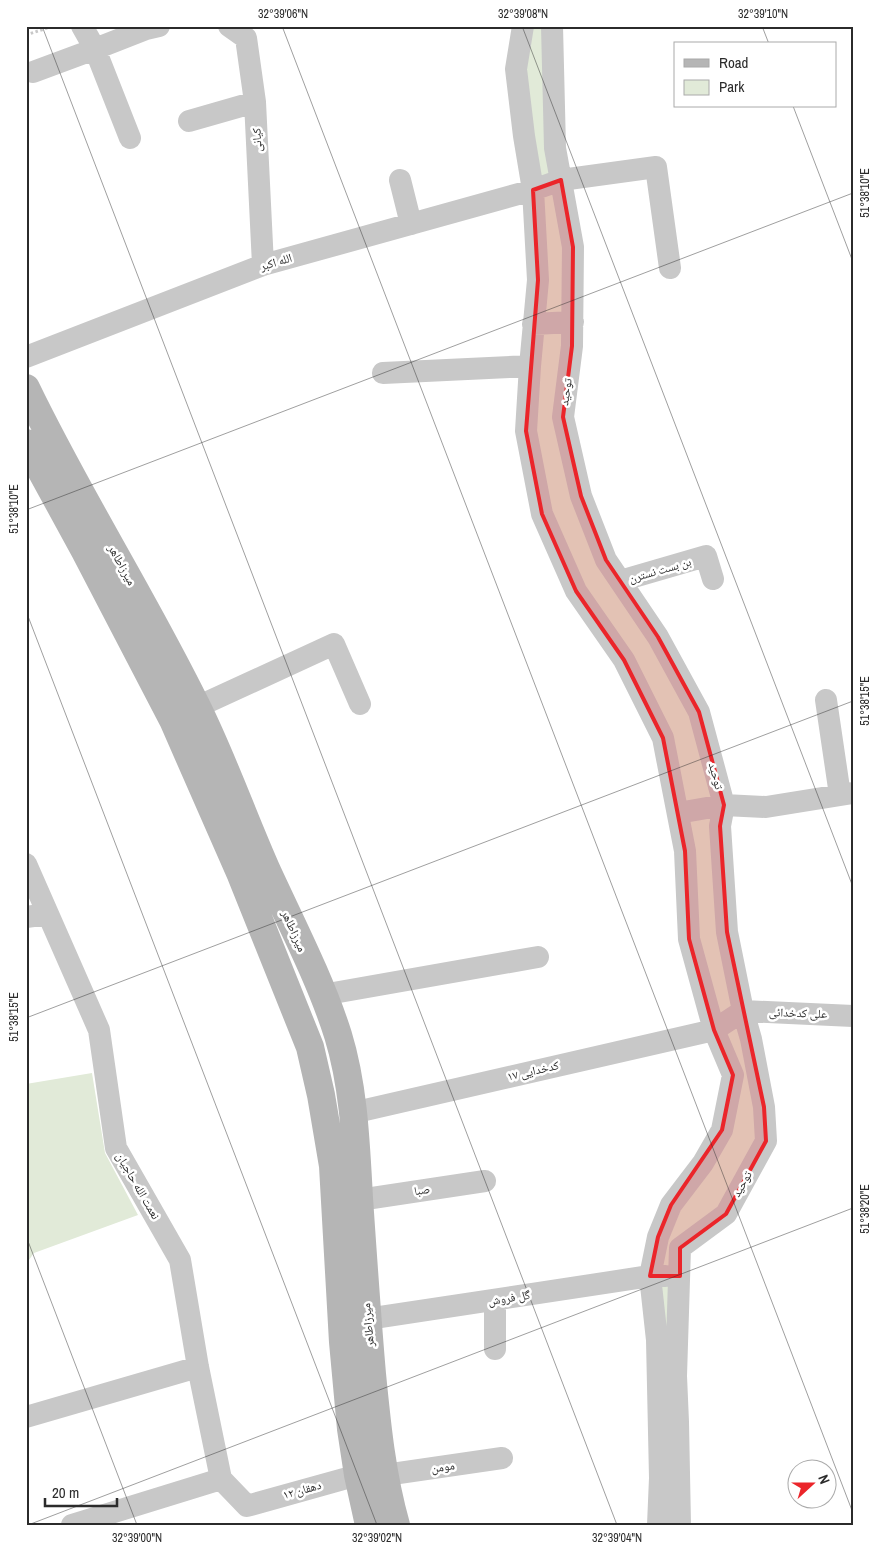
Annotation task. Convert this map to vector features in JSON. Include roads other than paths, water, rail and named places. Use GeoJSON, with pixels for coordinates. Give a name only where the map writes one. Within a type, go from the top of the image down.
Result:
{"type":"FeatureCollection","features":[{"type":"Feature","properties":{"kind":"main road","name":"میرزاطاهر"},"geometry":{"type":"LineString","coordinates":[[26,388],[197,707],[338,1036],[350,1089],[377,1425],[389,1500],[396,1525]]}},
{"type":"Feature","properties":{"kind":"main road","name":"میرزاطاهر"},"geometry":{"type":"LineString","coordinates":[[26,443],[85,551],[172,720],[241,874],[310,1048],[321,1095],[332,1166],[343,1342],[353,1448],[369,1525]]}},
{"type":"Feature","properties":{"kind":"street"},"geometry":{"type":"LineString","coordinates":[[82,26],[95,49],[130,138]]}},
{"type":"Feature","properties":{"kind":"street"},"geometry":{"type":"LineString","coordinates":[[34,72],[146,29],[159,26]]}},
{"type":"Feature","properties":{"kind":"street","name":"کیانی"},"geometry":{"type":"LineString","coordinates":[[229,26],[246,38],[255,102],[264,264]]}},
{"type":"Feature","properties":{"kind":"street"},"geometry":{"type":"LineString","coordinates":[[523,26],[516,69],[533,190],[538,280],[533,324],[526,432],[542,514],[576,591],[624,660],[663,738],[685,851],[689,939],[714,1030],[733,1075],[722,1130],[703,1163],[671,1205],[658,1237],[650,1276],[657,1340],[660,1478],[658,1525]]}},
{"type":"Feature","properties":{"kind":"street","name":"توحید"},"geometry":{"type":"LineString","coordinates":[[552,26],[556,148],[573,246],[572,346],[563,417],[581,496],[606,560],[658,637],[699,712],[724,805],[720,826],[727,932],[764,1107],[766,1141],[726,1214],[680,1248],[676,1376],[680,1525]]}},
{"type":"Feature","properties":{"kind":"street"},"geometry":{"type":"LineString","coordinates":[[189,120],[255,102]]}},
{"type":"Feature","properties":{"kind":"street","name":"الله اکبر"},"geometry":{"type":"LineString","coordinates":[[26,357],[264,264],[533,190],[561,180],[656,167],[670,268]]}},
{"type":"Feature","properties":{"kind":"street"},"geometry":{"type":"LineString","coordinates":[[400,180],[411,224]]}},
{"type":"Feature","properties":{"kind":"street"},"geometry":{"type":"LineString","coordinates":[[533,324],[573,322]]}},
{"type":"Feature","properties":{"kind":"street"},"geometry":{"type":"LineString","coordinates":[[383,373],[530,366]]}},
{"type":"Feature","properties":{"kind":"street","name":"بن بست نسترن"},"geometry":{"type":"LineString","coordinates":[[620,581],[706,556],[714,579]]}},
{"type":"Feature","properties":{"kind":"street"},"geometry":{"type":"LineString","coordinates":[[197,707],[334,644],[360,704]]}},
{"type":"Feature","properties":{"kind":"street"},"geometry":{"type":"LineString","coordinates":[[678,813],[724,805],[766,807],[846,794],[826,700]]}},
{"type":"Feature","properties":{"kind":"street","name":"نعمت الله حاجیان"},"geometry":{"type":"LineString","coordinates":[[26,864],[99,1030],[116,1148],[180,1260],[198,1367],[221,1479]]}},
{"type":"Feature","properties":{"kind":"street"},"geometry":{"type":"LineString","coordinates":[[26,917],[48,914]]}},
{"type":"Feature","properties":{"kind":"street"},"geometry":{"type":"LineString","coordinates":[[322,995],[538,957]]}},
{"type":"Feature","properties":{"kind":"street"},"geometry":{"type":"LineString","coordinates":[[714,1030],[743,1011]]}},
{"type":"Feature","properties":{"kind":"street","name":"علی کدخدائی"},"geometry":{"type":"LineString","coordinates":[[743,1011],[853,1016]]}},
{"type":"Feature","properties":{"kind":"street","name":"کدخدایی ۱۷"},"geometry":{"type":"LineString","coordinates":[[352,1113],[714,1030]]}},
{"type":"Feature","properties":{"kind":"street","name":"صبا"},"geometry":{"type":"LineString","coordinates":[[359,1200],[485,1181]]}},
{"type":"Feature","properties":{"kind":"street","name":"گل فروش"},"geometry":{"type":"LineString","coordinates":[[367,1319],[650,1276],[680,1276]]}},
{"type":"Feature","properties":{"kind":"street"},"geometry":{"type":"LineString","coordinates":[[495,1300],[495,1349]]}},
{"type":"Feature","properties":{"kind":"street"},"geometry":{"type":"LineString","coordinates":[[26,1417],[198,1367]]}},
{"type":"Feature","properties":{"kind":"street","name":"مومن"},"geometry":{"type":"LineString","coordinates":[[385,1475],[502,1458]]}},
{"type":"Feature","properties":{"kind":"street","name":"دهقان ۱۲"},"geometry":{"type":"LineString","coordinates":[[243,1516],[358,1474]]}},
{"type":"Feature","properties":{"kind":"street"},"geometry":{"type":"LineString","coordinates":[[72,1525],[221,1479],[243,1516]]}}]}
